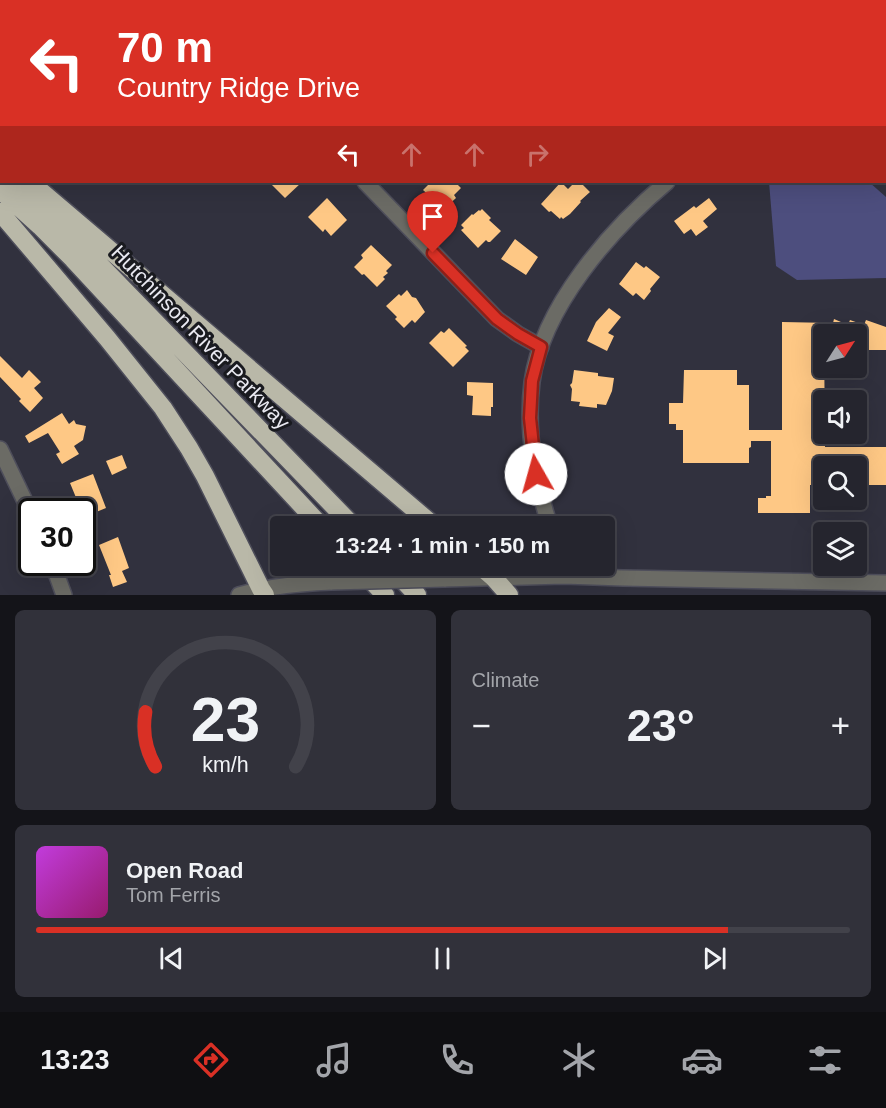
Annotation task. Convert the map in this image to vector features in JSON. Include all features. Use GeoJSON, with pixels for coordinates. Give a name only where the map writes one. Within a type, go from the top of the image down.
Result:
{"type":"FeatureCollection","features":[{"type":"Feature","properties":{"kind":"highway","name":"Hutchinson River Parkway"},"geometry":{"type":"LineString","coordinates":[[16,183],[78,243],[342,516]]}},
{"type":"Feature","properties":{"kind":"highway"},"geometry":{"type":"LineString","coordinates":[[31,183],[422,516]]}},
{"type":"Feature","properties":{"kind":"highway","name":"Hutchinson River Parkway"},"geometry":{"type":"LineString","coordinates":[[0,190],[73,259],[312,516]]}},
{"type":"Feature","properties":{"kind":"highway"},"geometry":{"type":"LineString","coordinates":[[0,212],[163,408],[201,469],[263,592]]}},
{"type":"Feature","properties":{"kind":"highway"},"geometry":{"type":"LineString","coordinates":[[368,576],[386,595]]}},
{"type":"Feature","properties":{"kind":"highway"},"geometry":{"type":"LineString","coordinates":[[399,576],[417,595]]}},
{"type":"Feature","properties":{"kind":"highway"},"geometry":{"type":"LineString","coordinates":[[492,576],[509,595]]}},
{"type":"Feature","properties":{"kind":"street"},"geometry":{"type":"LineString","coordinates":[[370,183],[497,319],[541,347]]}},
{"type":"Feature","properties":{"kind":"street"},"geometry":{"type":"LineString","coordinates":[[547,516],[539,490],[530,418],[532,381],[541,347],[554,315],[596,252],[639,206],[666,183]]}},
{"type":"Feature","properties":{"kind":"street"},"geometry":{"type":"LineString","coordinates":[[0,448],[24,498]]}},
{"type":"Feature","properties":{"kind":"street"},"geometry":{"type":"LineString","coordinates":[[615,573],[886,583]]}},
{"type":"Feature","properties":{"kind":"street"},"geometry":{"type":"LineString","coordinates":[[57,576],[64,595]]}},
{"type":"Feature","properties":{"kind":"street"},"geometry":{"type":"LineString","coordinates":[[239,595],[263,592],[287,584],[514,576]]}},
{"type":"Feature","properties":{"kind":"shaded area"},"geometry":{"type":"Polygon","coordinates":[[[769,183],[870,183],[886,197],[886,278],[797,280],[776,266],[769,183]]]}},
{"type":"Feature","properties":{"kind":"building"},"geometry":{"type":"Polygon","coordinates":[[[270,183],[301,183],[285,198],[270,183]]]}},
{"type":"Feature","properties":{"kind":"building"},"geometry":{"type":"Polygon","coordinates":[[[430,183],[456,183],[461,188],[454,195],[456,198],[444,209],[423,190],[430,183]]]}},
{"type":"Feature","properties":{"kind":"building"},"geometry":{"type":"Polygon","coordinates":[[[560,183],[568,189],[574,183],[581,183],[590,192],[563,219],[549,212],[541,204],[560,183]]]}},
{"type":"Feature","properties":{"kind":"building"},"geometry":{"type":"Polygon","coordinates":[[[327,198],[347,220],[331,236],[325,229],[323,232],[308,217],[327,198]]]}},
{"type":"Feature","properties":{"kind":"building"},"geometry":{"type":"Polygon","coordinates":[[[709,198],[717,209],[703,221],[708,227],[696,236],[691,229],[684,234],[674,221],[709,198]]]}},
{"type":"Feature","properties":{"kind":"building"},"geometry":{"type":"Polygon","coordinates":[[[482,209],[491,218],[489,220],[501,231],[490,242],[486,240],[478,248],[461,230],[464,228],[461,225],[472,214],[482,209]]]}},
{"type":"Feature","properties":{"kind":"building"},"geometry":{"type":"Polygon","coordinates":[[[515,239],[538,257],[526,275],[501,259],[515,239]]]}},
{"type":"Feature","properties":{"kind":"building"},"geometry":{"type":"Polygon","coordinates":[[[371,245],[392,265],[383,277],[385,279],[377,287],[354,267],[371,245]]]}},
{"type":"Feature","properties":{"kind":"building"},"geometry":{"type":"Polygon","coordinates":[[[636,262],[644,268],[646,266],[660,277],[644,300],[636,293],[633,296],[619,284],[636,262]]]}},
{"type":"Feature","properties":{"kind":"building"},"geometry":{"type":"Polygon","coordinates":[[[407,290],[412,297],[416,298],[425,312],[415,323],[412,320],[404,328],[386,306],[407,290]]]}},
{"type":"Feature","properties":{"kind":"building"},"geometry":{"type":"Polygon","coordinates":[[[609,308],[621,317],[608,333],[614,336],[607,351],[587,341],[596,322],[609,308]]]}},
{"type":"Feature","properties":{"kind":"building"},"geometry":{"type":"Polygon","coordinates":[[[834,319],[846,324],[813,324],[813,378],[824,378],[824,390],[813,390],[813,444],[825,444],[825,447],[886,447],[886,485],[867,485],[867,456],[813,456],[810,513],[758,513],[758,498],[771,496],[771,441],[751,441],[749,463],[683,463],[683,430],[676,430],[676,424],[669,424],[669,403],[683,403],[684,370],[737,370],[737,385],[749,385],[749,430],[782,430],[782,322],[833,323],[834,319]]]}},
{"type":"Feature","properties":{"kind":"building"},"geometry":{"type":"Polygon","coordinates":[[[850,320],[861,324],[848,324],[850,320]]]}},
{"type":"Feature","properties":{"kind":"building"},"geometry":{"type":"Polygon","coordinates":[[[866,320],[886,327],[886,350],[867,350],[866,320]]]}},
{"type":"Feature","properties":{"kind":"building"},"geometry":{"type":"Polygon","coordinates":[[[449,328],[469,351],[453,367],[429,343],[441,331],[444,333],[449,328]]]}},
{"type":"Feature","properties":{"kind":"building"},"geometry":{"type":"Polygon","coordinates":[[[0,356],[22,378],[29,370],[41,382],[34,388],[43,398],[30,412],[0,377],[0,356]]]}},
{"type":"Feature","properties":{"kind":"building"},"geometry":{"type":"Polygon","coordinates":[[[574,370],[614,378],[606,405],[597,404],[597,408],[579,406],[580,402],[571,401],[570,385],[574,370]]]}},
{"type":"Feature","properties":{"kind":"building"},"geometry":{"type":"Polygon","coordinates":[[[467,382],[493,383],[491,416],[472,415],[473,396],[467,395],[467,382]]]}},
{"type":"Feature","properties":{"kind":"building"},"geometry":{"type":"Polygon","coordinates":[[[62,413],[69,424],[74,420],[76,424],[86,426],[83,440],[74,446],[79,454],[62,464],[56,454],[60,452],[48,433],[29,443],[25,436],[62,413]]]}},
{"type":"Feature","properties":{"kind":"building"},"geometry":{"type":"Polygon","coordinates":[[[122,455],[127,468],[112,475],[106,461],[122,455]]]}},
{"type":"Feature","properties":{"kind":"building"},"geometry":{"type":"Polygon","coordinates":[[[93,474],[106,508],[96,512],[96,498],[76,498],[70,483],[93,474]]]}},
{"type":"Feature","properties":{"kind":"building"},"geometry":{"type":"Polygon","coordinates":[[[118,537],[129,568],[122,571],[127,582],[113,587],[109,575],[111,575],[99,545],[118,537]]]}},
{"type":"Feature","properties":{"kind":"route"},"geometry":{"type":"LineString","coordinates":[[433,253],[497,319],[541,347],[532,381],[530,418],[536,474]]}}]}
